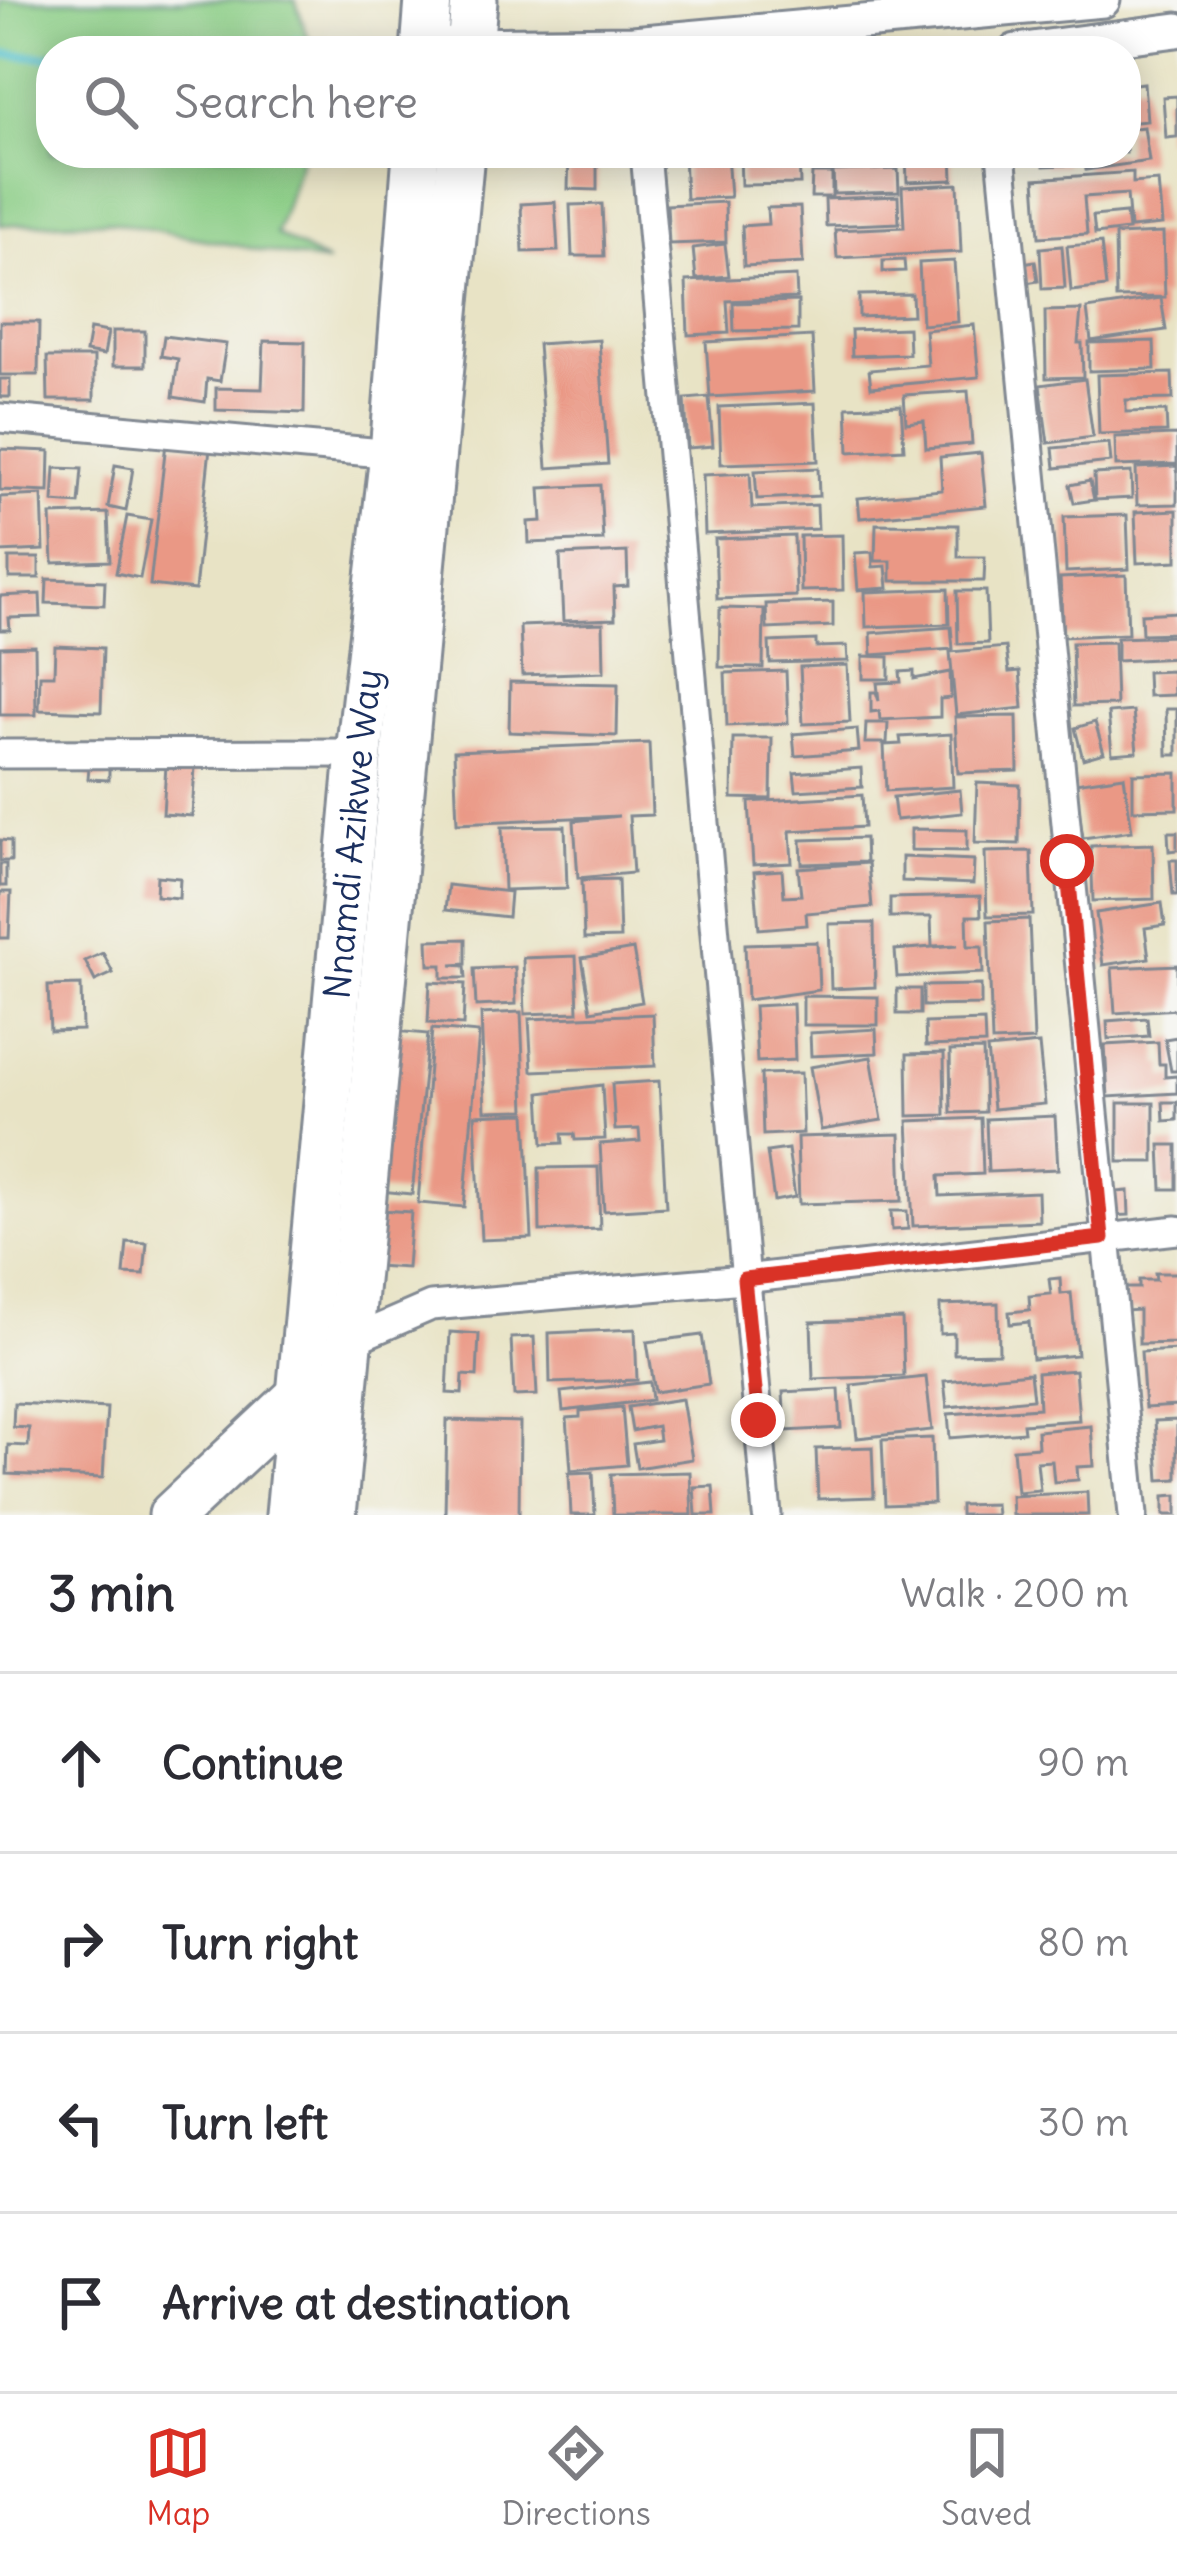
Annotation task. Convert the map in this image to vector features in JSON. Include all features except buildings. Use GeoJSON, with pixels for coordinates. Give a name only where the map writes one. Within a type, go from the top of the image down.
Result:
{"type":"FeatureCollection","features":[{"type":"Feature","properties":{"kind":"highway"},"geometry":{"type":"LineString","coordinates":[[471,36],[474,0]]}},
{"type":"Feature","properties":{"kind":"highway","name":"Nnamdi Azikwe Way"},"geometry":{"type":"LineString","coordinates":[[289,1515],[359,753],[393,454],[415,168]]}},
{"type":"Feature","properties":{"kind":"highway","name":"Nnamdi Azikwe Way"},"geometry":{"type":"LineString","coordinates":[[333,1515],[460,168]]}},
{"type":"Feature","properties":{"kind":"highway"},"geometry":{"type":"LineString","coordinates":[[172,1515],[300,1395]]}},
{"type":"Feature","properties":{"kind":"street"},"geometry":{"type":"LineString","coordinates":[[710,36],[1103,0]]}},
{"type":"Feature","properties":{"kind":"street"},"geometry":{"type":"LineString","coordinates":[[1131,36],[1177,30]]}},
{"type":"Feature","properties":{"kind":"street"},"geometry":{"type":"LineString","coordinates":[[646,168],[767,1515]]}},
{"type":"Feature","properties":{"kind":"street"},"geometry":{"type":"LineString","coordinates":[[1002,168],[1102,1238],[1133,1515]]}},
{"type":"Feature","properties":{"kind":"street"},"geometry":{"type":"LineString","coordinates":[[0,418],[393,454]]}},
{"type":"Feature","properties":{"kind":"street"},"geometry":{"type":"LineString","coordinates":[[0,754],[359,753]]}},
{"type":"Feature","properties":{"kind":"street"},"geometry":{"type":"LineString","coordinates":[[350,1341],[431,1306],[744,1279],[1177,1230]]}},
{"type":"Feature","properties":{"kind":"green space"},"geometry":{"type":"Polygon","coordinates":[[[0,0],[295,0],[308,36],[36,36],[36,168],[298,168],[276,234],[328,263],[107,221],[0,225],[0,0]]]}},
{"type":"Feature","properties":{"kind":"waterway"},"geometry":{"type":"LineString","coordinates":[[0,54],[36,56]]}},
{"type":"Feature","properties":{"kind":"route"},"geometry":{"type":"LineString","coordinates":[[758,1420],[744,1279],[1102,1238],[1067,861]]}}]}
